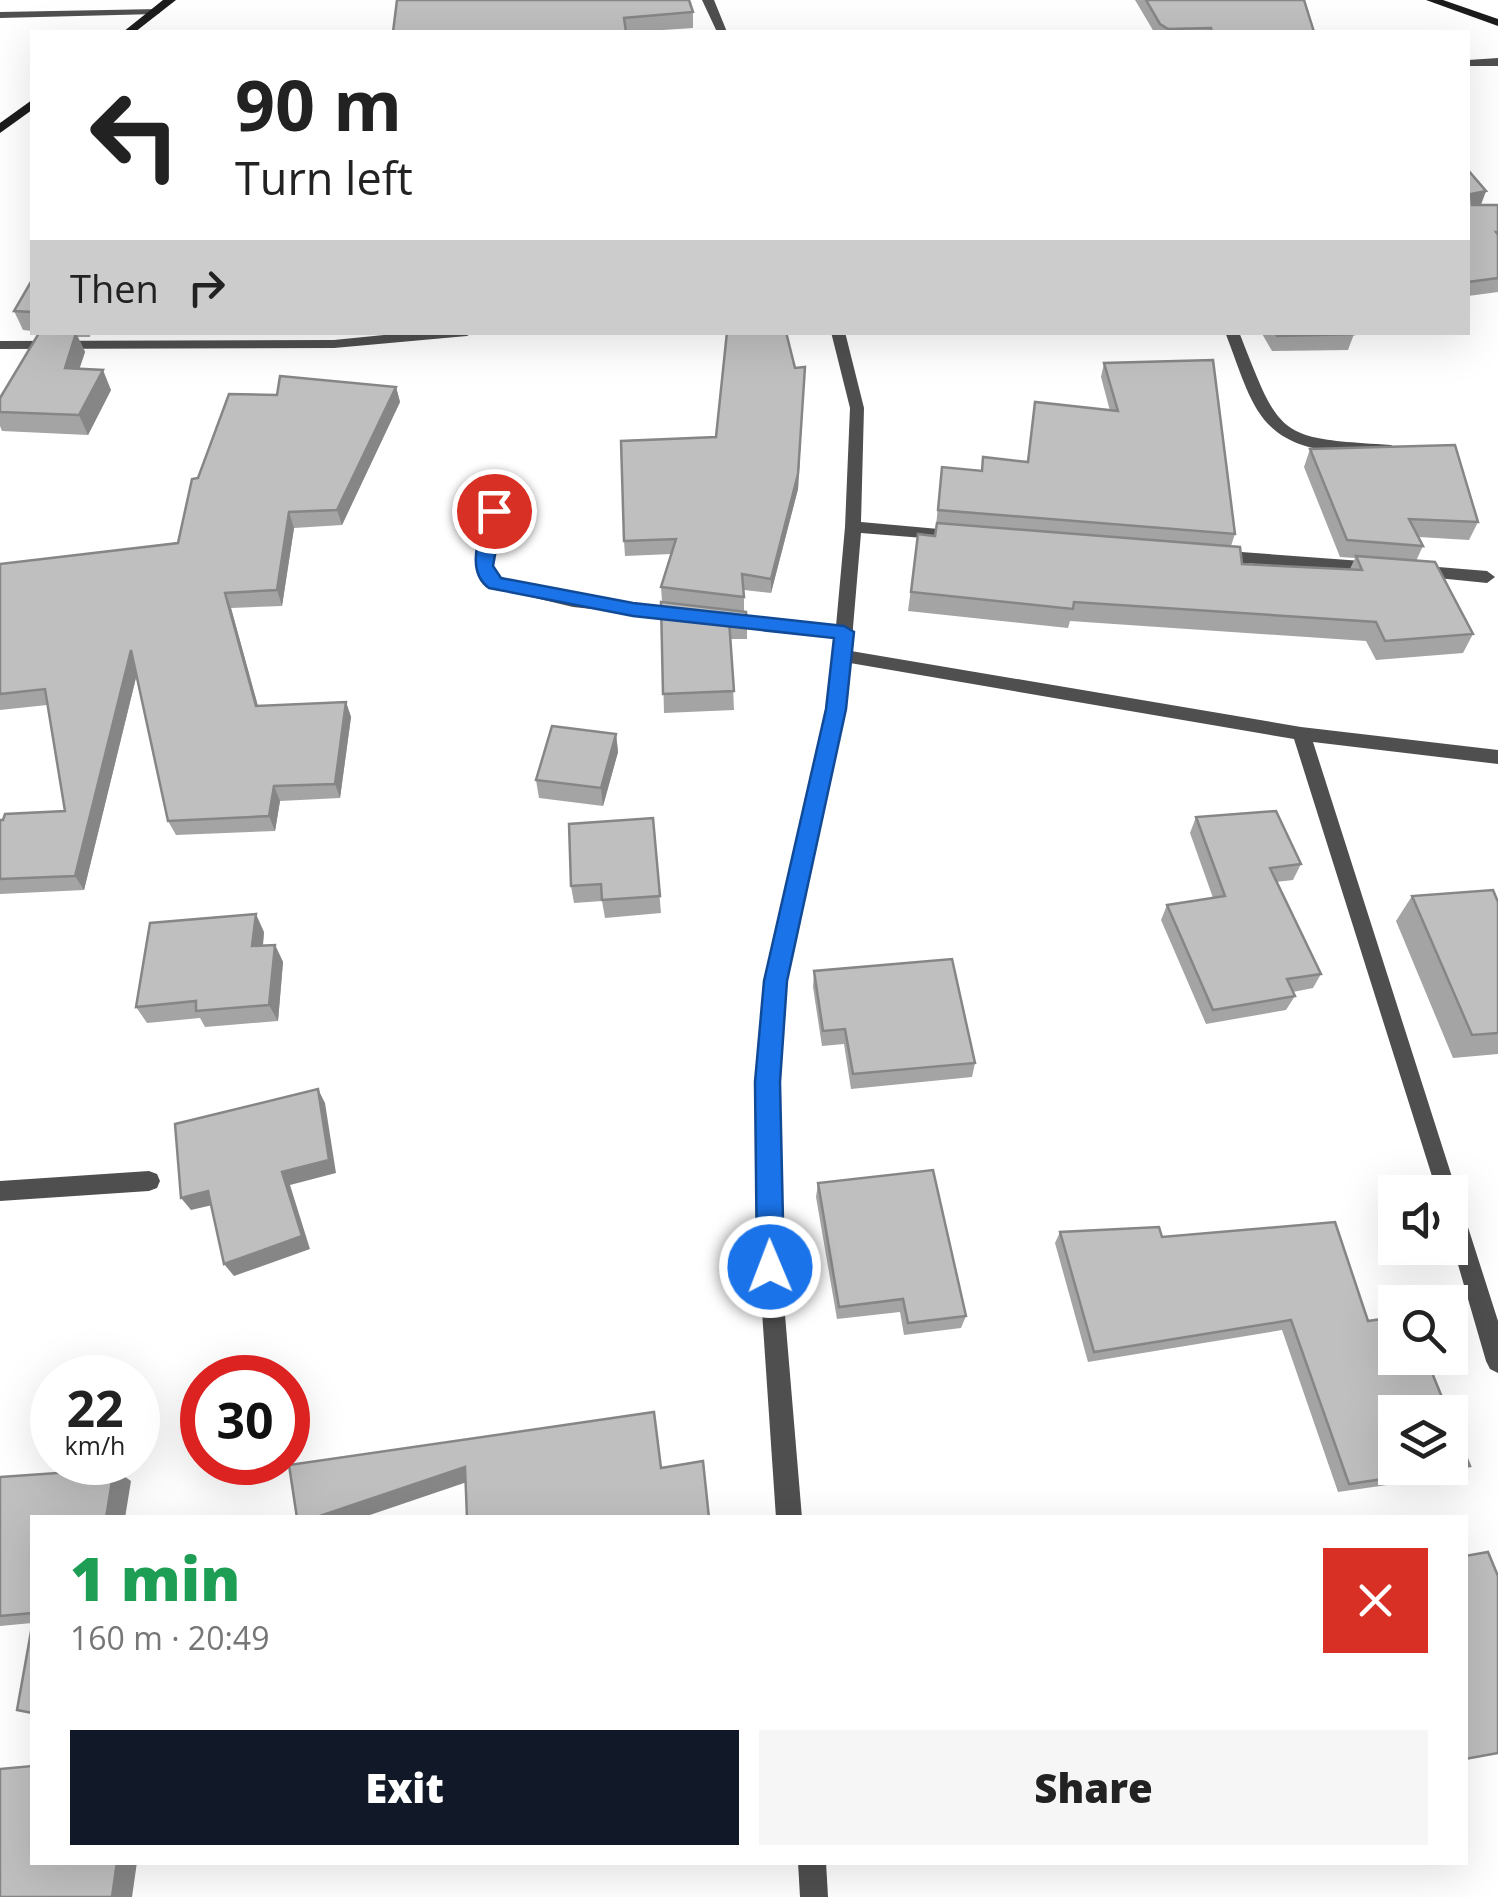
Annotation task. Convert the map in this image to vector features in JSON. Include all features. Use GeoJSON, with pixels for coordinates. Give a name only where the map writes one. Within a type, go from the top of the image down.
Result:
{"type":"FeatureCollection","features":[{"type":"Feature","properties":{"kind":"street"},"geometry":{"type":"LineString","coordinates":[[131,30],[170,0]]}},
{"type":"Feature","properties":{"kind":"street"},"geometry":{"type":"LineString","coordinates":[[708,0],[721,30]]}},
{"type":"Feature","properties":{"kind":"street"},"geometry":{"type":"LineString","coordinates":[[1432,0],[1498,22]]}},
{"type":"Feature","properties":{"kind":"street"},"geometry":{"type":"LineString","coordinates":[[0,15],[156,11]]}},
{"type":"Feature","properties":{"kind":"street"},"geometry":{"type":"LineString","coordinates":[[1470,63],[1498,62]]}},
{"type":"Feature","properties":{"kind":"street"},"geometry":{"type":"LineString","coordinates":[[0,129],[30,106]]}},
{"type":"Feature","properties":{"kind":"street"},"geometry":{"type":"LineString","coordinates":[[0,345],[334,344],[434,335]]}},
{"type":"Feature","properties":{"kind":"street"},"geometry":{"type":"LineString","coordinates":[[789,1515],[770,1267],[768,1082],[776,981],[836,709],[854,527],[857,408],[839,335]]}},
{"type":"Feature","properties":{"kind":"street"},"geometry":{"type":"LineString","coordinates":[[1233,335],[1274,424],[1293,437],[1327,446],[1416,451]]}},
{"type":"Feature","properties":{"kind":"street"},"geometry":{"type":"LineString","coordinates":[[499,483],[484,566],[487,577],[496,583],[574,601],[844,632]]}},
{"type":"Feature","properties":{"kind":"street"},"geometry":{"type":"LineString","coordinates":[[854,527],[988,538]]}},
{"type":"Feature","properties":{"kind":"street"},"geometry":{"type":"LineString","coordinates":[[1201,554],[1487,577]]}},
{"type":"Feature","properties":{"kind":"street"},"geometry":{"type":"LineString","coordinates":[[840,654],[1301,734],[1498,758]]}},
{"type":"Feature","properties":{"kind":"street"},"geometry":{"type":"LineString","coordinates":[[1301,734],[1442,1175]]}},
{"type":"Feature","properties":{"kind":"street"},"geometry":{"type":"LineString","coordinates":[[0,1191],[149,1181]]}},
{"type":"Feature","properties":{"kind":"street"},"geometry":{"type":"LineString","coordinates":[[1468,1260],[1498,1361]]}},
{"type":"Feature","properties":{"kind":"street"},"geometry":{"type":"LineString","coordinates":[[812,1865],[814,1897]]}},
{"type":"Feature","properties":{"kind":"building"},"geometry":{"type":"Polygon","coordinates":[[[397,0],[689,0],[693,12],[624,18],[626,30],[393,30],[397,0]]]}},
{"type":"Feature","properties":{"kind":"building"},"geometry":{"type":"Polygon","coordinates":[[[1146,0],[1304,0],[1313,30],[1168,29],[1160,24],[1146,0]]]}},
{"type":"Feature","properties":{"kind":"building"},"geometry":{"type":"Polygon","coordinates":[[[1470,172],[1486,191],[1471,194],[1472,205],[1498,205],[1498,278],[1470,282],[1470,172]]]}},
{"type":"Feature","properties":{"kind":"building"},"geometry":{"type":"Polygon","coordinates":[[[30,283],[30,312],[14,311],[30,283]]]}},
{"type":"Feature","properties":{"kind":"building"},"geometry":{"type":"Polygon","coordinates":[[[38,335],[75,335],[65,368],[103,370],[79,415],[0,412],[0,398],[38,335]]]}},
{"type":"Feature","properties":{"kind":"building"},"geometry":{"type":"Polygon","coordinates":[[[727,335],[787,335],[795,368],[805,367],[798,474],[771,579],[742,574],[744,597],[661,587],[676,539],[624,541],[621,441],[716,437],[727,335]]]}},
{"type":"Feature","properties":{"kind":"building"},"geometry":{"type":"Polygon","coordinates":[[[1213,360],[1235,534],[938,510],[942,467],[982,471],[983,457],[1028,462],[1035,402],[1118,411],[1104,363],[1213,360]]]}},
{"type":"Feature","properties":{"kind":"building"},"geometry":{"type":"Polygon","coordinates":[[[280,376],[396,387],[337,510],[289,512],[277,590],[225,593],[256,706],[346,702],[335,784],[274,786],[269,816],[168,821],[131,650],[75,876],[0,879],[0,820],[5,814],[65,811],[45,689],[0,694],[0,564],[178,543],[192,479],[198,478],[229,394],[277,395],[280,376]]]}},
{"type":"Feature","properties":{"kind":"building"},"geometry":{"type":"Polygon","coordinates":[[[1455,445],[1478,522],[1409,519],[1423,546],[1347,540],[1310,449],[1455,445]]]}},
{"type":"Feature","properties":{"kind":"building"},"geometry":{"type":"Polygon","coordinates":[[[937,523],[1240,547],[1242,564],[1362,570],[1356,556],[1435,562],[1473,634],[1385,641],[1376,622],[1074,602],[1073,609],[911,592],[918,534],[935,536],[937,523]]]}},
{"type":"Feature","properties":{"kind":"building"},"geometry":{"type":"Polygon","coordinates":[[[661,602],[746,612],[747,620],[729,620],[734,691],[663,694],[661,602]]]}},
{"type":"Feature","properties":{"kind":"building"},"geometry":{"type":"Polygon","coordinates":[[[552,726],[616,734],[601,788],[536,780],[552,726]]]}},
{"type":"Feature","properties":{"kind":"building"},"geometry":{"type":"Polygon","coordinates":[[[1276,811],[1301,864],[1270,868],[1321,974],[1287,979],[1295,996],[1213,1010],[1167,905],[1225,896],[1196,817],[1276,811]]]}},
{"type":"Feature","properties":{"kind":"building"},"geometry":{"type":"Polygon","coordinates":[[[653,818],[660,896],[602,900],[601,884],[571,886],[569,824],[653,818]]]}},
{"type":"Feature","properties":{"kind":"building"},"geometry":{"type":"Polygon","coordinates":[[[1493,890],[1498,902],[1498,1033],[1472,1035],[1412,896],[1493,890]]]}},
{"type":"Feature","properties":{"kind":"building"},"geometry":{"type":"Polygon","coordinates":[[[256,914],[252,946],[275,945],[269,1005],[196,1011],[196,1001],[136,1007],[150,923],[256,914]]]}},
{"type":"Feature","properties":{"kind":"building"},"geometry":{"type":"Polygon","coordinates":[[[952,959],[975,1063],[853,1074],[845,1029],[823,1031],[814,971],[952,959]]]}},
{"type":"Feature","properties":{"kind":"building"},"geometry":{"type":"Polygon","coordinates":[[[318,1089],[329,1160],[282,1172],[302,1236],[224,1264],[208,1191],[181,1198],[175,1124],[318,1089]]]}},
{"type":"Feature","properties":{"kind":"building"},"geometry":{"type":"Polygon","coordinates":[[[933,1170],[966,1316],[908,1323],[903,1299],[839,1307],[818,1183],[933,1170]]]}},
{"type":"Feature","properties":{"kind":"building"},"geometry":{"type":"Polygon","coordinates":[[[1335,1222],[1368,1321],[1378,1320],[1378,1375],[1433,1375],[1441,1395],[1378,1395],[1378,1480],[1349,1484],[1291,1320],[1094,1352],[1060,1232],[1159,1227],[1162,1237],[1335,1222]]]}},
{"type":"Feature","properties":{"kind":"building"},"geometry":{"type":"Polygon","coordinates":[[[654,1412],[661,1468],[703,1461],[709,1515],[467,1515],[465,1467],[323,1515],[297,1515],[292,1485],[310,1485],[310,1462],[654,1412]]]}},
{"type":"Feature","properties":{"kind":"building"},"geometry":{"type":"Polygon","coordinates":[[[30,1475],[30,1485],[111,1485],[106,1515],[30,1515],[30,1613],[0,1616],[0,1477],[30,1475]]]}},
{"type":"Feature","properties":{"kind":"building"},"geometry":{"type":"Polygon","coordinates":[[[1488,1552],[1498,1576],[1498,1753],[1468,1758],[1468,1555],[1488,1552]]]}},
{"type":"Feature","properties":{"kind":"building"},"geometry":{"type":"Polygon","coordinates":[[[30,1637],[30,1713],[17,1710],[30,1637]]]}},
{"type":"Feature","properties":{"kind":"building"},"geometry":{"type":"Polygon","coordinates":[[[30,1766],[30,1865],[117,1865],[112,1897],[0,1897],[0,1769],[30,1766]]]}},
{"type":"Feature","properties":{"kind":"route"},"geometry":{"type":"LineString","coordinates":[[494,511],[484,566],[487,577],[496,583],[633,610],[844,632],[836,709],[776,981],[768,1082],[770,1267]]}}]}
